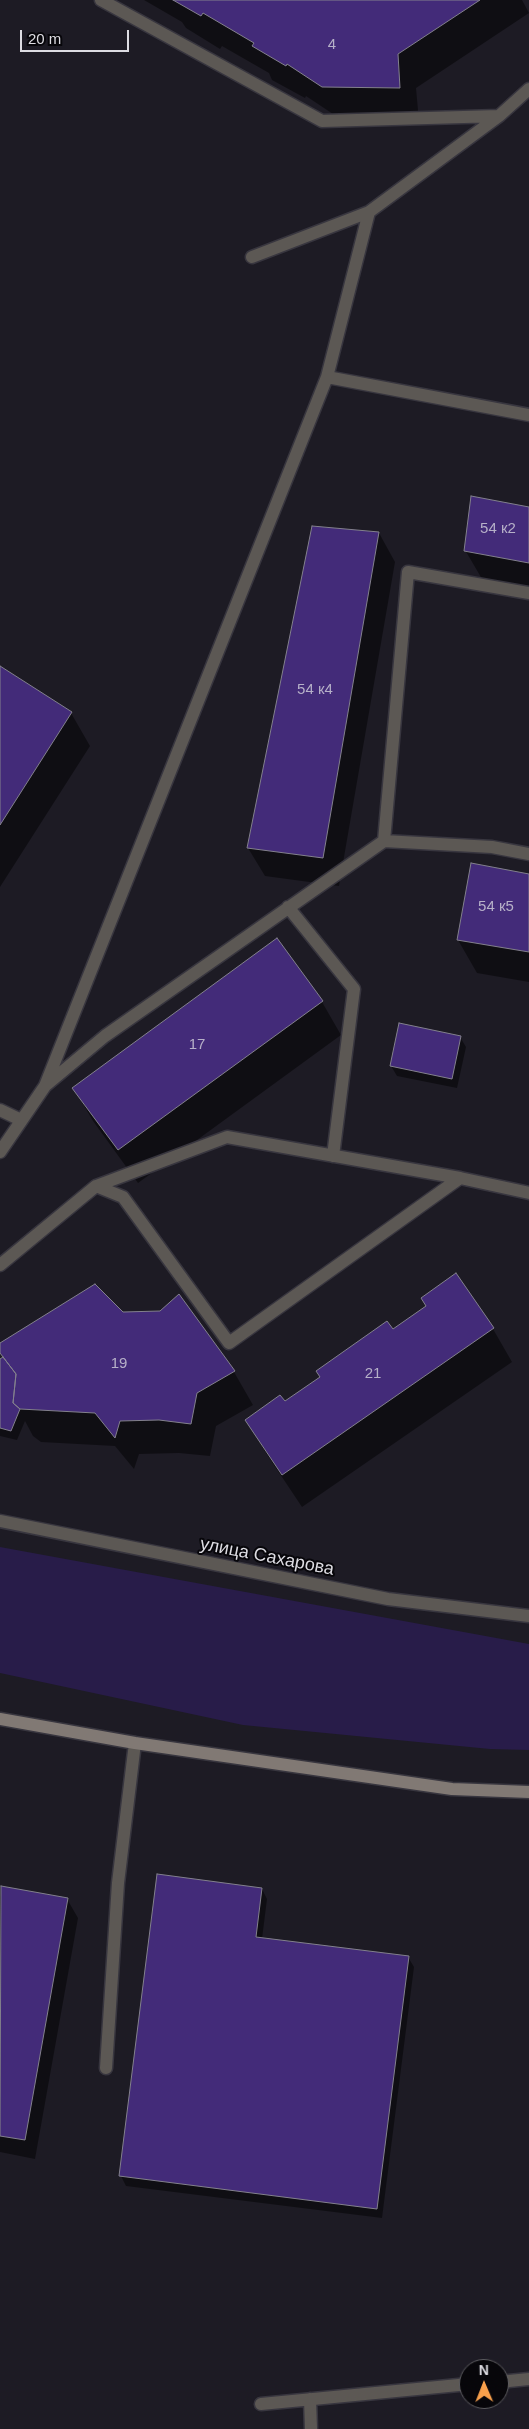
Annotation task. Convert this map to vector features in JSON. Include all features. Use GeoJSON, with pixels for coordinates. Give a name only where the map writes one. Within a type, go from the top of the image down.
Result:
{"type":"FeatureCollection","features":[{"type":"Feature","properties":{"kind":"street"},"geometry":{"type":"LineString","coordinates":[[0,1718],[135,1743],[452,1789],[529,1792]]}},
{"type":"Feature","properties":{"kind":"lane"},"geometry":{"type":"LineString","coordinates":[[101,0],[322,121],[499,116]]}},
{"type":"Feature","properties":{"kind":"lane"},"geometry":{"type":"LineString","coordinates":[[252,257],[369,212],[499,116],[529,89]]}},
{"type":"Feature","properties":{"kind":"lane"},"geometry":{"type":"LineString","coordinates":[[0,1152],[45,1086],[326,377],[369,212]]}},
{"type":"Feature","properties":{"kind":"lane"},"geometry":{"type":"LineString","coordinates":[[326,377],[529,415]]}},
{"type":"Feature","properties":{"kind":"lane"},"geometry":{"type":"LineString","coordinates":[[384,841],[408,572],[529,593]]}},
{"type":"Feature","properties":{"kind":"lane"},"geometry":{"type":"LineString","coordinates":[[45,1086],[105,1036],[384,841],[492,847],[529,854]]}},
{"type":"Feature","properties":{"kind":"lane"},"geometry":{"type":"LineString","coordinates":[[288,907],[354,989],[333,1156]]}},
{"type":"Feature","properties":{"kind":"lane"},"geometry":{"type":"LineString","coordinates":[[0,1110],[21,1120]]}},
{"type":"Feature","properties":{"kind":"lane"},"geometry":{"type":"LineString","coordinates":[[0,1265],[96,1186],[227,1138],[460,1178],[529,1193]]}},
{"type":"Feature","properties":{"kind":"lane"},"geometry":{"type":"LineString","coordinates":[[96,1186],[123,1197],[230,1342],[460,1178]]}},
{"type":"Feature","properties":{"kind":"lane","name":"улица Сахарова"},"geometry":{"type":"LineString","coordinates":[[0,1521],[388,1599],[529,1616]]}},
{"type":"Feature","properties":{"kind":"lane"},"geometry":{"type":"LineString","coordinates":[[106,2068],[118,1884],[135,1743]]}},
{"type":"Feature","properties":{"kind":"lane"},"geometry":{"type":"LineString","coordinates":[[509,2381],[529,2379]]}},
{"type":"Feature","properties":{"kind":"lane"},"geometry":{"type":"LineString","coordinates":[[261,2404],[459,2385]]}},
{"type":"Feature","properties":{"kind":"lane"},"geometry":{"type":"LineString","coordinates":[[310,2399],[311,2429]]}},
{"type":"Feature","properties":{"kind":"shaded area"},"geometry":{"type":"Polygon","coordinates":[[[0,1547],[529,1644],[529,1750],[490,1749],[243,1725],[0,1673],[0,1547]]]}},
{"type":"Feature","properties":{"kind":"building"},"geometry":{"type":"Polygon","coordinates":[[[173,0],[480,0],[398,54],[400,88],[322,87],[287,64],[286,66],[252,46],[254,43],[203,13],[201,16],[173,0]]]}},
{"type":"Feature","properties":{"kind":"building"},"geometry":{"type":"Polygon","coordinates":[[[471,496],[529,507],[529,563],[464,551],[471,496]]]}},
{"type":"Feature","properties":{"kind":"building"},"geometry":{"type":"Polygon","coordinates":[[[312,526],[379,532],[323,858],[247,848],[312,526]]]}},
{"type":"Feature","properties":{"kind":"building"},"geometry":{"type":"Polygon","coordinates":[[[0,666],[72,712],[0,825],[0,666]]]}},
{"type":"Feature","properties":{"kind":"building"},"geometry":{"type":"Polygon","coordinates":[[[471,863],[529,874],[529,952],[457,940],[471,863]]]}},
{"type":"Feature","properties":{"kind":"building"},"geometry":{"type":"Polygon","coordinates":[[[277,938],[323,1001],[118,1150],[72,1088],[277,938]]]}},
{"type":"Feature","properties":{"kind":"building"},"geometry":{"type":"Polygon","coordinates":[[[399,1023],[461,1036],[452,1079],[390,1066],[399,1023]]]}},
{"type":"Feature","properties":{"kind":"building"},"geometry":{"type":"Polygon","coordinates":[[[456,1273],[494,1328],[282,1475],[245,1420],[280,1395],[285,1401],[320,1377],[316,1371],[387,1321],[393,1329],[426,1306],[421,1298],[456,1273]]]}},
{"type":"Feature","properties":{"kind":"building"},"geometry":{"type":"Polygon","coordinates":[[[95,1284],[123,1312],[160,1311],[179,1294],[235,1371],[197,1393],[191,1424],[159,1420],[120,1421],[115,1438],[95,1413],[20,1409],[13,1403],[16,1374],[0,1353],[0,1343],[95,1284]]]}},
{"type":"Feature","properties":{"kind":"building"},"geometry":{"type":"Polygon","coordinates":[[[3,1357],[16,1374],[13,1403],[20,1409],[11,1431],[0,1428],[0,1359],[3,1357]]]}},
{"type":"Feature","properties":{"kind":"building"},"geometry":{"type":"Polygon","coordinates":[[[157,1874],[262,1888],[256,1937],[409,1956],[377,2209],[119,2176],[157,1874]]]}},
{"type":"Feature","properties":{"kind":"building"},"geometry":{"type":"Polygon","coordinates":[[[1,1886],[68,1898],[25,2140],[0,2136],[1,1886]]]}}]}
